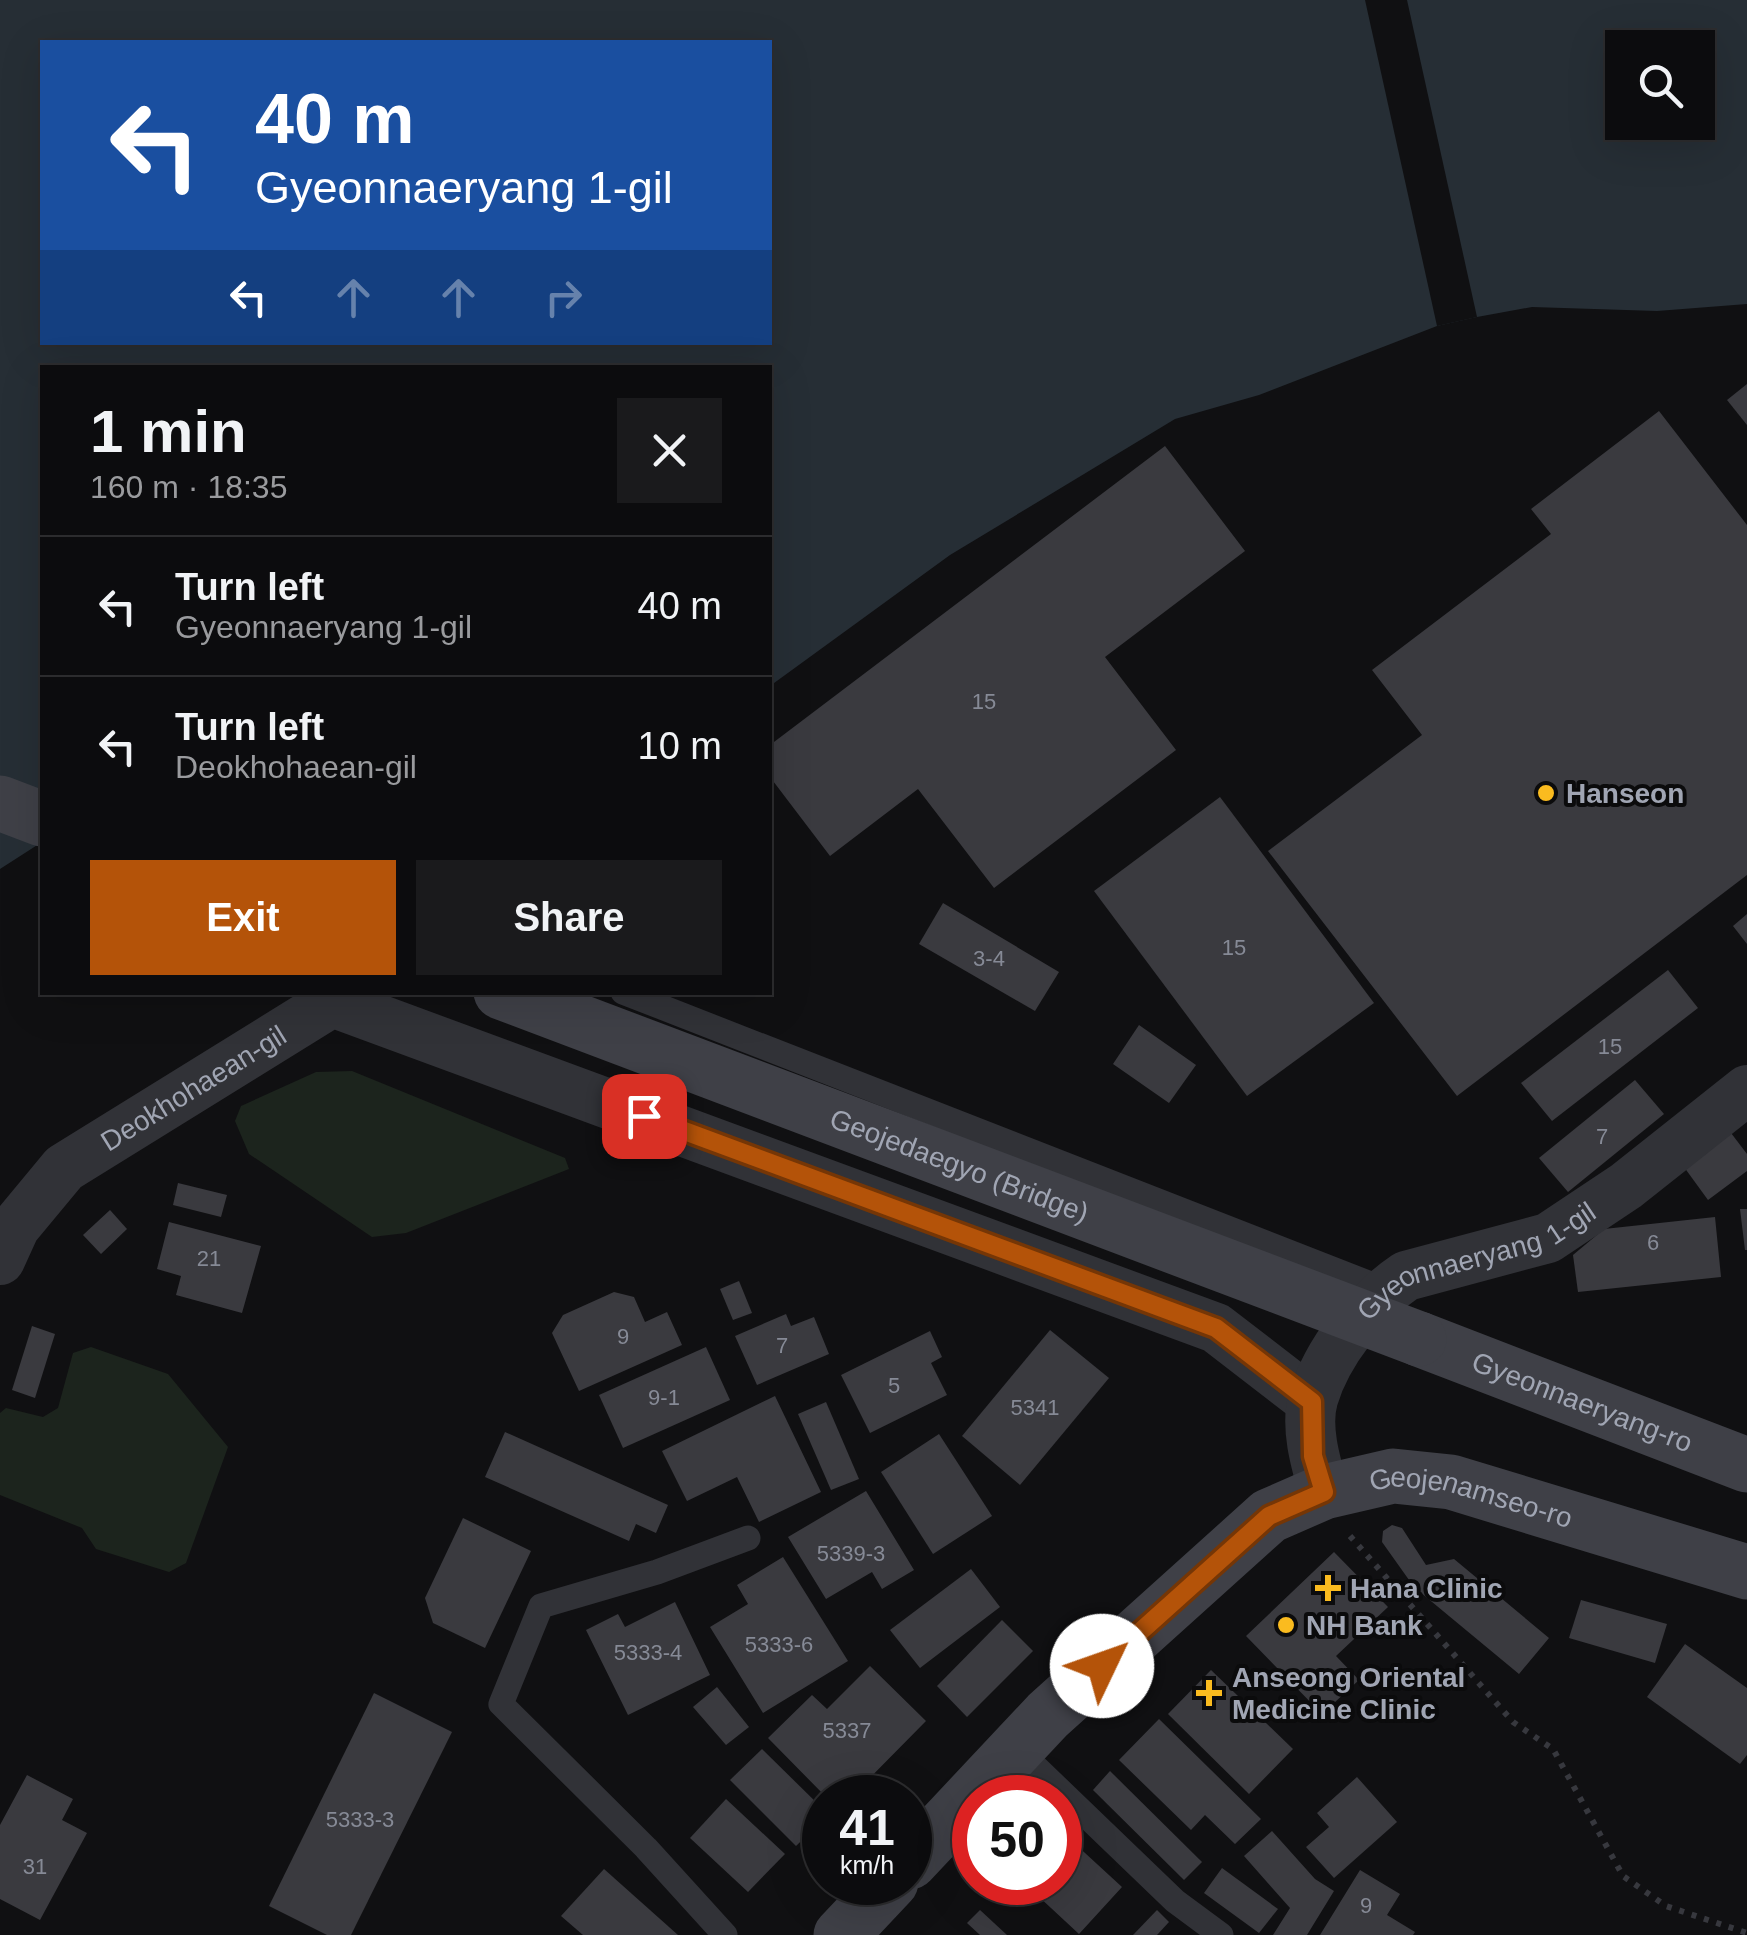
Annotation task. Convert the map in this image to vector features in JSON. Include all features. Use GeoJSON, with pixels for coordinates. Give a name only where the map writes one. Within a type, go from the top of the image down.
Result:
{"type":"FeatureCollection","features":[{"type":"Feature","properties":{"kind":"street"},"geometry":{"type":"LineString","coordinates":[[0,803],[40,818]]}},
{"type":"Feature","properties":{"kind":"street","name":"Geojedaegyo (Bridge)"},"geometry":{"type":"LineString","coordinates":[[509,995],[1419,1339]]}},
{"type":"Feature","properties":{"kind":"street","name":"Deokhohaean-gil"},"geometry":{"type":"LineString","coordinates":[[0,1260],[16,1227],[64,1168],[338,997],[1216,1328],[1312,1402]]}},
{"type":"Feature","properties":{"kind":"street","name":"Gyeonnaeryang 1-gil"},"geometry":{"type":"LineString","coordinates":[[1324,1492],[1313,1456],[1312,1402],[1334,1352],[1386,1290],[1406,1276],[1548,1238],[1626,1186],[1747,1090]]}},
{"type":"Feature","properties":{"kind":"street","name":"Gyeonnaeryang-ro"},"geometry":{"type":"LineString","coordinates":[[1419,1339],[1747,1465]]}},
{"type":"Feature","properties":{"kind":"street","name":"Geojenamseo-ro"},"geometry":{"type":"LineString","coordinates":[[932,1839],[1048,1715],[1269,1516],[1324,1492],[1393,1476],[1451,1482],[1747,1572]]}},
{"type":"Feature","properties":{"kind":"street"},"geometry":{"type":"LineString","coordinates":[[841,1935],[869,1905]]}},
{"type":"Feature","properties":{"kind":"lane"},"geometry":{"type":"LineString","coordinates":[[630,995],[1386,1290]]}},
{"type":"Feature","properties":{"kind":"lane"},"geometry":{"type":"LineString","coordinates":[[725,1935],[646,1848],[501,1704],[541,1606],[657,1572],[748,1538]]}},
{"type":"Feature","properties":{"kind":"lane"},"geometry":{"type":"LineString","coordinates":[[1017,1749],[1175,1902],[1221,1935]]}},
{"type":"Feature","properties":{"kind":"path"},"geometry":{"type":"LineString","coordinates":[[1324,1492],[1357,1547],[1512,1722],[1554,1749],[1623,1876],[1666,1906],[1747,1933]]}},
{"type":"Feature","properties":{"kind":"shaded area"},"geometry":{"type":"Polygon","coordinates":[[[0,0],[1747,0],[1747,304],[1657,311],[1532,307],[1477,317],[1437,326],[1259,395],[1175,419],[950,555],[772,685],[772,365],[40,365],[40,843],[0,869],[0,0]]]}},
{"type":"Feature","properties":{"kind":"shaded area"},"geometry":{"type":"Polygon","coordinates":[[[352,1071],[565,1158],[569,1169],[406,1233],[372,1237],[249,1154],[235,1121],[241,1106],[316,1072],[352,1071]]]}},
{"type":"Feature","properties":{"kind":"shaded area"},"geometry":{"type":"Polygon","coordinates":[[[91,1347],[168,1374],[228,1447],[186,1563],[169,1572],[96,1549],[82,1528],[0,1495],[0,1413],[6,1408],[43,1417],[58,1408],[73,1353],[91,1347]]]}},
{"type":"Feature","properties":{"kind":"pier"},"geometry":{"type":"Polygon","coordinates":[[[1365,0],[1407,0],[1477,317],[1437,326],[1365,0]]]}},
{"type":"Feature","properties":{"kind":"building"},"geometry":{"type":"Polygon","coordinates":[[[1747,384],[1747,425],[1727,400],[1747,384]]]}},
{"type":"Feature","properties":{"kind":"building","name":"Hanseon"},"geometry":{"type":"Polygon","coordinates":[[[1659,411],[1747,525],[1747,875],[1457,1096],[1268,851],[1422,735],[1372,670],[1551,534],[1531,509],[1659,411]]]}},
{"type":"Feature","properties":{"kind":"building"},"geometry":{"type":"Polygon","coordinates":[[[1165,446],[1245,551],[1105,657],[1176,750],[994,888],[918,789],[830,856],[772,780],[772,743],[1165,446]]]}},
{"type":"Feature","properties":{"kind":"building"},"geometry":{"type":"Polygon","coordinates":[[[1220,797],[1374,1003],[1247,1096],[1094,891],[1220,797]]]}},
{"type":"Feature","properties":{"kind":"building"},"geometry":{"type":"Polygon","coordinates":[[[943,903],[1059,972],[1035,1011],[919,944],[943,903]]]}},
{"type":"Feature","properties":{"kind":"building"},"geometry":{"type":"Polygon","coordinates":[[[1747,914],[1747,944],[1733,926],[1747,914]]]}},
{"type":"Feature","properties":{"kind":"building"},"geometry":{"type":"Polygon","coordinates":[[[1668,970],[1698,1008],[1552,1121],[1521,1083],[1668,970]]]}},
{"type":"Feature","properties":{"kind":"building"},"geometry":{"type":"Polygon","coordinates":[[[1139,1025],[1196,1065],[1169,1103],[1113,1064],[1139,1025]]]}},
{"type":"Feature","properties":{"kind":"building"},"geometry":{"type":"Polygon","coordinates":[[[1635,1080],[1664,1114],[1568,1192],[1539,1158],[1635,1080]]]}},
{"type":"Feature","properties":{"kind":"building"},"geometry":{"type":"Polygon","coordinates":[[[1731,1133],[1747,1154],[1747,1171],[1708,1200],[1684,1167],[1731,1133]]]}},
{"type":"Feature","properties":{"kind":"building"},"geometry":{"type":"Polygon","coordinates":[[[178,1183],[227,1195],[221,1217],[173,1205],[178,1183]]]}},
{"type":"Feature","properties":{"kind":"building"},"geometry":{"type":"Polygon","coordinates":[[[1740,1209],[1747,1209],[1747,1250],[1745,1250],[1740,1209]]]}},
{"type":"Feature","properties":{"kind":"building"},"geometry":{"type":"Polygon","coordinates":[[[110,1210],[127,1229],[101,1254],[83,1235],[110,1210]]]}},
{"type":"Feature","properties":{"kind":"building"},"geometry":{"type":"Polygon","coordinates":[[[1715,1217],[1721,1277],[1578,1292],[1573,1255],[1604,1229],[1715,1217]]]}},
{"type":"Feature","properties":{"kind":"building"},"geometry":{"type":"Polygon","coordinates":[[[169,1222],[261,1246],[242,1313],[176,1295],[181,1276],[157,1269],[169,1222]]]}},
{"type":"Feature","properties":{"kind":"building"},"geometry":{"type":"Polygon","coordinates":[[[739,1281],[752,1313],[733,1320],[720,1289],[739,1281]]]}},
{"type":"Feature","properties":{"kind":"building"},"geometry":{"type":"Polygon","coordinates":[[[614,1292],[634,1297],[645,1322],[667,1312],[682,1345],[579,1391],[552,1333],[563,1315],[614,1292]]]}},
{"type":"Feature","properties":{"kind":"building"},"geometry":{"type":"Polygon","coordinates":[[[786,1314],[791,1326],[814,1317],[829,1354],[757,1385],[735,1336],[786,1314]]]}},
{"type":"Feature","properties":{"kind":"building"},"geometry":{"type":"Polygon","coordinates":[[[32,1326],[55,1334],[35,1398],[12,1390],[32,1326]]]}},
{"type":"Feature","properties":{"kind":"building"},"geometry":{"type":"Polygon","coordinates":[[[1050,1330],[1109,1378],[1020,1485],[962,1436],[1050,1330]]]}},
{"type":"Feature","properties":{"kind":"building"},"geometry":{"type":"Polygon","coordinates":[[[930,1331],[942,1357],[931,1363],[947,1395],[870,1433],[841,1375],[930,1331]]]}},
{"type":"Feature","properties":{"kind":"building"},"geometry":{"type":"Polygon","coordinates":[[[706,1347],[730,1400],[623,1448],[599,1395],[706,1347]]]}},
{"type":"Feature","properties":{"kind":"building"},"geometry":{"type":"Polygon","coordinates":[[[775,1396],[821,1492],[759,1522],[737,1477],[687,1501],[662,1451],[775,1396]]]}},
{"type":"Feature","properties":{"kind":"building"},"geometry":{"type":"Polygon","coordinates":[[[826,1402],[859,1479],[831,1490],[798,1414],[826,1402]]]}},
{"type":"Feature","properties":{"kind":"building"},"geometry":{"type":"Polygon","coordinates":[[[505,1432],[668,1505],[656,1533],[636,1524],[629,1541],[485,1477],[505,1432]]]}},
{"type":"Feature","properties":{"kind":"building"},"geometry":{"type":"Polygon","coordinates":[[[939,1434],[992,1516],[933,1554],[881,1472],[939,1434]]]}},
{"type":"Feature","properties":{"kind":"building"},"geometry":{"type":"Polygon","coordinates":[[[866,1491],[914,1570],[882,1589],[872,1572],[826,1599],[788,1537],[866,1491]]]}},
{"type":"Feature","properties":{"kind":"building"},"geometry":{"type":"Polygon","coordinates":[[[463,1518],[531,1551],[485,1648],[433,1623],[425,1598],[463,1518]]]}},
{"type":"Feature","properties":{"kind":"building"},"geometry":{"type":"Polygon","coordinates":[[[1392,1525],[1402,1528],[1426,1565],[1454,1559],[1549,1638],[1519,1674],[1414,1587],[1382,1542],[1383,1531],[1392,1525]]]}},
{"type":"Feature","properties":{"kind":"building"},"geometry":{"type":"Polygon","coordinates":[[[1334,1552],[1388,1607],[1336,1656],[1359,1680],[1322,1714],[1246,1636],[1334,1552]]]}},
{"type":"Feature","properties":{"kind":"building"},"geometry":{"type":"Polygon","coordinates":[[[783,1557],[848,1661],[763,1713],[710,1627],[748,1604],[737,1585],[783,1557]]]}},
{"type":"Feature","properties":{"kind":"building"},"geometry":{"type":"Polygon","coordinates":[[[971,1569],[1000,1607],[920,1668],[890,1630],[971,1569]]]}},
{"type":"Feature","properties":{"kind":"building"},"geometry":{"type":"Polygon","coordinates":[[[1581,1600],[1667,1624],[1655,1663],[1569,1638],[1581,1600]]]}},
{"type":"Feature","properties":{"kind":"building"},"geometry":{"type":"Polygon","coordinates":[[[675,1602],[710,1675],[628,1715],[586,1630],[618,1614],[625,1627],[675,1602]]]}},
{"type":"Feature","properties":{"kind":"building"},"geometry":{"type":"Polygon","coordinates":[[[1002,1620],[1033,1651],[967,1717],[937,1686],[1002,1620]]]}},
{"type":"Feature","properties":{"kind":"building"},"geometry":{"type":"Polygon","coordinates":[[[1685,1644],[1747,1688],[1747,1755],[1740,1764],[1647,1697],[1685,1644]]]}},
{"type":"Feature","properties":{"kind":"building"},"geometry":{"type":"Polygon","coordinates":[[[870,1666],[926,1721],[873,1775],[804,1775],[768,1738],[812,1695],[827,1709],[870,1666]]]}},
{"type":"Feature","properties":{"kind":"building"},"geometry":{"type":"Polygon","coordinates":[[[1211,1670],[1293,1749],[1249,1794],[1168,1714],[1211,1670]]]}},
{"type":"Feature","properties":{"kind":"building"},"geometry":{"type":"Polygon","coordinates":[[[717,1687],[749,1727],[726,1745],[693,1707],[717,1687]]]}},
{"type":"Feature","properties":{"kind":"building"},"geometry":{"type":"Polygon","coordinates":[[[374,1693],[452,1732],[351,1935],[327,1935],[269,1906],[374,1693]]]}},
{"type":"Feature","properties":{"kind":"building"},"geometry":{"type":"Polygon","coordinates":[[[1159,1719],[1261,1819],[1235,1844],[1205,1815],[1191,1830],[1119,1760],[1159,1719]]]}},
{"type":"Feature","properties":{"kind":"building"},"geometry":{"type":"Polygon","coordinates":[[[762,1749],[802,1788],[802,1840],[796,1846],[730,1780],[762,1749]]]}},
{"type":"Feature","properties":{"kind":"building"},"geometry":{"type":"Polygon","coordinates":[[[1110,1771],[1202,1862],[1184,1880],[1093,1790],[1110,1771]]]}},
{"type":"Feature","properties":{"kind":"building"},"geometry":{"type":"Polygon","coordinates":[[[27,1775],[73,1799],[62,1820],[87,1833],[40,1920],[0,1899],[0,1825],[27,1775]]]}},
{"type":"Feature","properties":{"kind":"building"},"geometry":{"type":"Polygon","coordinates":[[[1357,1777],[1397,1822],[1334,1878],[1306,1847],[1329,1827],[1317,1813],[1357,1777]]]}},
{"type":"Feature","properties":{"kind":"building"},"geometry":{"type":"Polygon","coordinates":[[[726,1799],[785,1854],[748,1892],[690,1838],[726,1799]]]}},
{"type":"Feature","properties":{"kind":"building"},"geometry":{"type":"Polygon","coordinates":[[[1272,1831],[1315,1879],[1334,1891],[1307,1935],[1273,1935],[1290,1908],[1244,1856],[1272,1831]]]}},
{"type":"Feature","properties":{"kind":"building"},"geometry":{"type":"Polygon","coordinates":[[[1082,1850],[1122,1887],[1079,1934],[1048,1905],[1082,1905],[1082,1850]]]}},
{"type":"Feature","properties":{"kind":"building"},"geometry":{"type":"Polygon","coordinates":[[[1222,1868],[1278,1909],[1259,1933],[1204,1893],[1222,1868]]]}},
{"type":"Feature","properties":{"kind":"building"},"geometry":{"type":"Polygon","coordinates":[[[604,1869],[678,1935],[583,1935],[561,1916],[604,1869]]]}},
{"type":"Feature","properties":{"kind":"building"},"geometry":{"type":"Polygon","coordinates":[[[1360,1870],[1400,1894],[1387,1915],[1415,1932],[1413,1935],[1320,1935],[1360,1870]]]}},
{"type":"Feature","properties":{"kind":"building"},"geometry":{"type":"Polygon","coordinates":[[[980,1910],[1007,1935],[980,1935],[967,1923],[980,1910]]]}},
{"type":"Feature","properties":{"kind":"building"},"geometry":{"type":"Polygon","coordinates":[[[1157,1910],[1169,1922],[1157,1935],[1133,1935],[1157,1910]]]}},
{"type":"Feature","properties":{"kind":"place","name":"Hanseon"},"geometry":{"type":"Point","coordinates":[1546,793]}},
{"type":"Feature","properties":{"kind":"place","name":"Hana Clinic"},"geometry":{"type":"Point","coordinates":[1328,1588]}},
{"type":"Feature","properties":{"kind":"place","name":"NH Bank"},"geometry":{"type":"Point","coordinates":[1286,1625]}},
{"type":"Feature","properties":{"kind":"place","name":"Anseong Oriental Medicine Clinic"},"geometry":{"type":"Point","coordinates":[1209,1693]}},
{"type":"Feature","properties":{"kind":"route"},"geometry":{"type":"LineString","coordinates":[[644,1116],[1216,1328],[1312,1402],[1313,1456],[1324,1492],[1269,1516],[1102,1666]]}}]}
